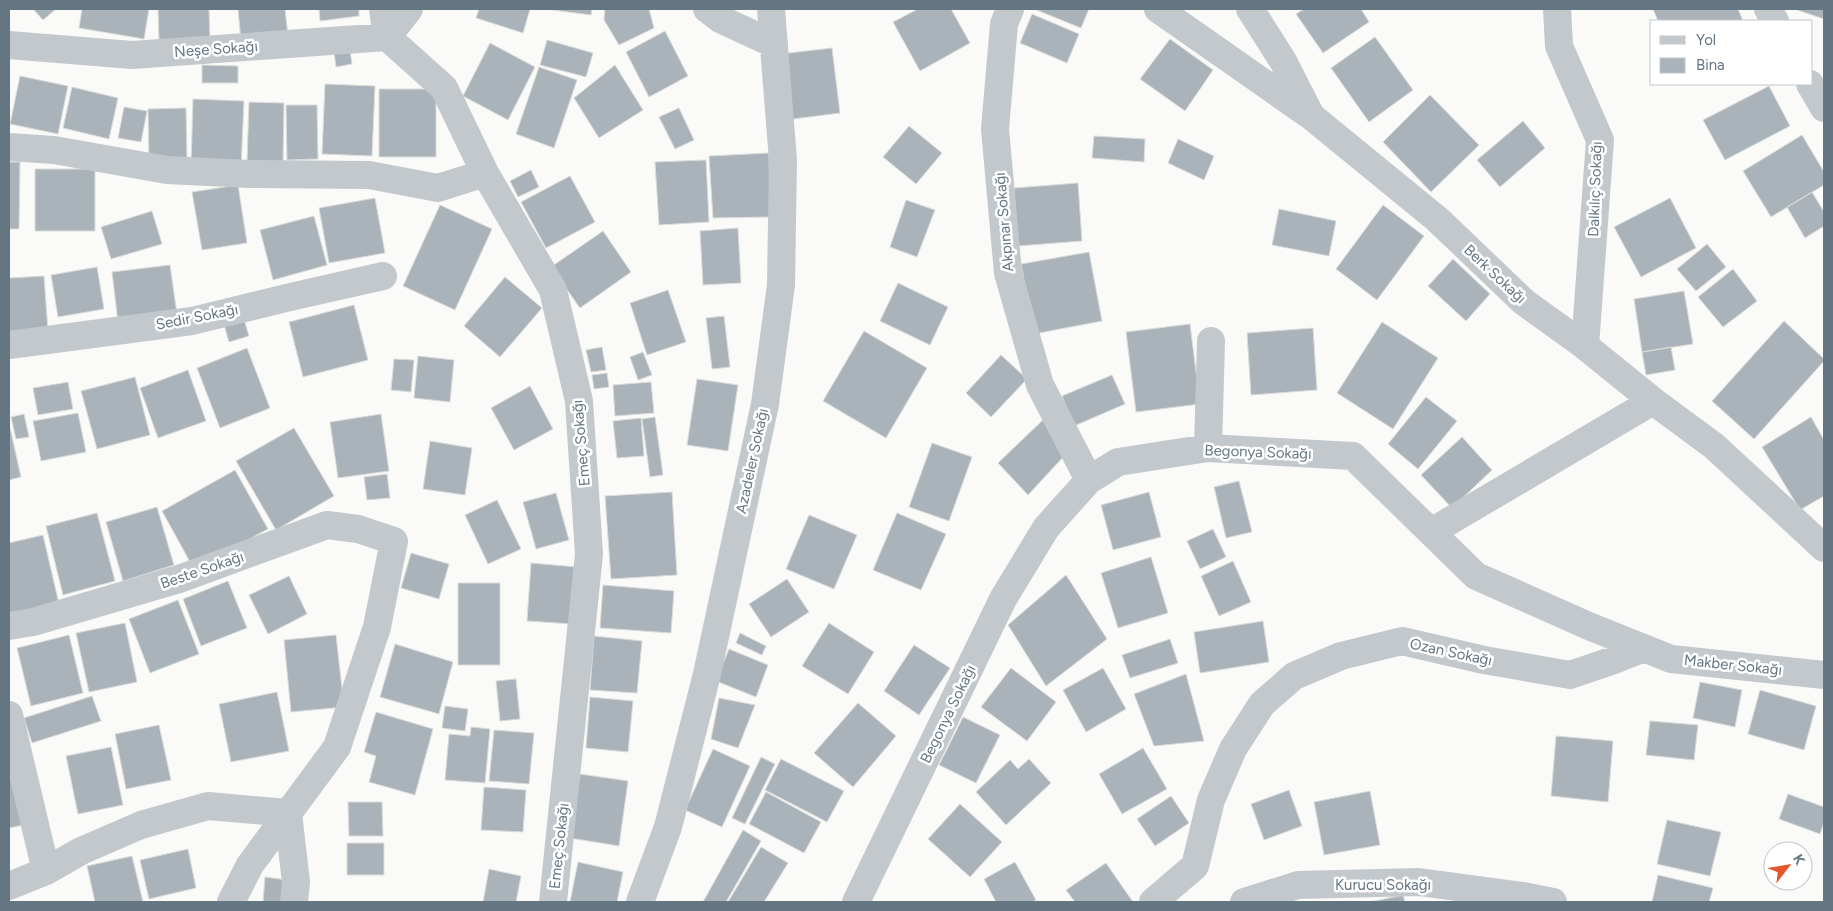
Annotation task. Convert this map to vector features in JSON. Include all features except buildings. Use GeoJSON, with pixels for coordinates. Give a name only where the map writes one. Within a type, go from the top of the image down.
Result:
{"type":"FeatureCollection","features":[{"type":"Feature","properties":{"kind":"street"},"geometry":{"type":"LineString","coordinates":[[383,9],[387,37]]}},
{"type":"Feature","properties":{"kind":"street"},"geometry":{"type":"LineString","coordinates":[[387,37],[409,9]]}},
{"type":"Feature","properties":{"kind":"street"},"geometry":{"type":"LineString","coordinates":[[708,9],[720,19],[774,44]]}},
{"type":"Feature","properties":{"kind":"street","name":"Azadeler Sokağı"},"geometry":{"type":"LineString","coordinates":[[640,902],[668,827],[707,674],[765,404],[781,284],[783,160],[771,9]]}},
{"type":"Feature","properties":{"kind":"street","name":"Akpınar Sokağı"},"geometry":{"type":"LineString","coordinates":[[1010,9],[1004,24],[995,129],[1008,273],[1040,385],[1089,480]]}},
{"type":"Feature","properties":{"kind":"street","name":"Berk Sokağı"},"geometry":{"type":"LineString","coordinates":[[1158,9],[1311,116],[1437,219],[1524,302],[1586,346],[1652,401],[1714,446],[1824,548]]}},
{"type":"Feature","properties":{"kind":"street"},"geometry":{"type":"LineString","coordinates":[[1250,9],[1283,61],[1311,116]]}},
{"type":"Feature","properties":{"kind":"street","name":"Dalkılıç Sokağı"},"geometry":{"type":"LineString","coordinates":[[1557,9],[1559,46],[1600,140],[1586,346]]}},
{"type":"Feature","properties":{"kind":"street"},"geometry":{"type":"LineString","coordinates":[[1768,9],[1774,20]]}},
{"type":"Feature","properties":{"kind":"street","name":"Neşe Sokağı"},"geometry":{"type":"LineString","coordinates":[[9,45],[132,55],[387,37]]}},
{"type":"Feature","properties":{"kind":"street","name":"Emeç Sokağı"},"geometry":{"type":"LineString","coordinates":[[387,37],[444,88],[485,172],[553,290],[579,401],[589,554],[553,902]]}},
{"type":"Feature","properties":{"kind":"street"},"geometry":{"type":"LineString","coordinates":[[1811,85],[1824,108]]}},
{"type":"Feature","properties":{"kind":"street"},"geometry":{"type":"LineString","coordinates":[[9,147],[54,150],[167,170],[250,174],[369,175],[438,188],[485,172]]}},
{"type":"Feature","properties":{"kind":"street","name":"Sedir Sokağı"},"geometry":{"type":"LineString","coordinates":[[9,345],[192,321],[384,276]]}},
{"type":"Feature","properties":{"kind":"street"},"geometry":{"type":"LineString","coordinates":[[1208,448],[1210,341]]}},
{"type":"Feature","properties":{"kind":"street"},"geometry":{"type":"LineString","coordinates":[[1431,532],[1652,401]]}},
{"type":"Feature","properties":{"kind":"street","name":"Begonya Sokağı"},"geometry":{"type":"LineString","coordinates":[[856,902],[1003,600],[1046,528],[1089,480],[1118,462],[1208,448],[1353,456],[1476,576],[1591,627],[1644,648]]}},
{"type":"Feature","properties":{"kind":"street","name":"Beste Sokağı"},"geometry":{"type":"LineString","coordinates":[[9,626],[32,622],[179,579],[327,525],[358,529],[394,541],[377,627],[337,747],[288,813]]}},
{"type":"Feature","properties":{"kind":"street","name":"Ozan Sokağı"},"geometry":{"type":"LineString","coordinates":[[1153,902],[1195,866],[1211,800],[1233,749],[1262,704],[1294,676],[1341,656],[1402,641],[1484,660],[1570,675],[1644,648]]}},
{"type":"Feature","properties":{"kind":"street","name":"Makber Sokağı"},"geometry":{"type":"LineString","coordinates":[[1644,648],[1671,659],[1824,675]]}},
{"type":"Feature","properties":{"kind":"street"},"geometry":{"type":"LineString","coordinates":[[9,715],[46,872]]}},
{"type":"Feature","properties":{"kind":"street"},"geometry":{"type":"LineString","coordinates":[[9,886],[46,872],[81,851],[141,825],[208,806],[288,813]]}},
{"type":"Feature","properties":{"kind":"street"},"geometry":{"type":"LineString","coordinates":[[231,902],[250,865],[288,813]]}},
{"type":"Feature","properties":{"kind":"street"},"geometry":{"type":"LineString","coordinates":[[288,813],[296,882],[294,902]]}},
{"type":"Feature","properties":{"kind":"street","name":"Kurucu Sokağı"},"geometry":{"type":"LineString","coordinates":[[1244,902],[1298,885],[1419,882],[1523,896],[1553,902]]}}]}
